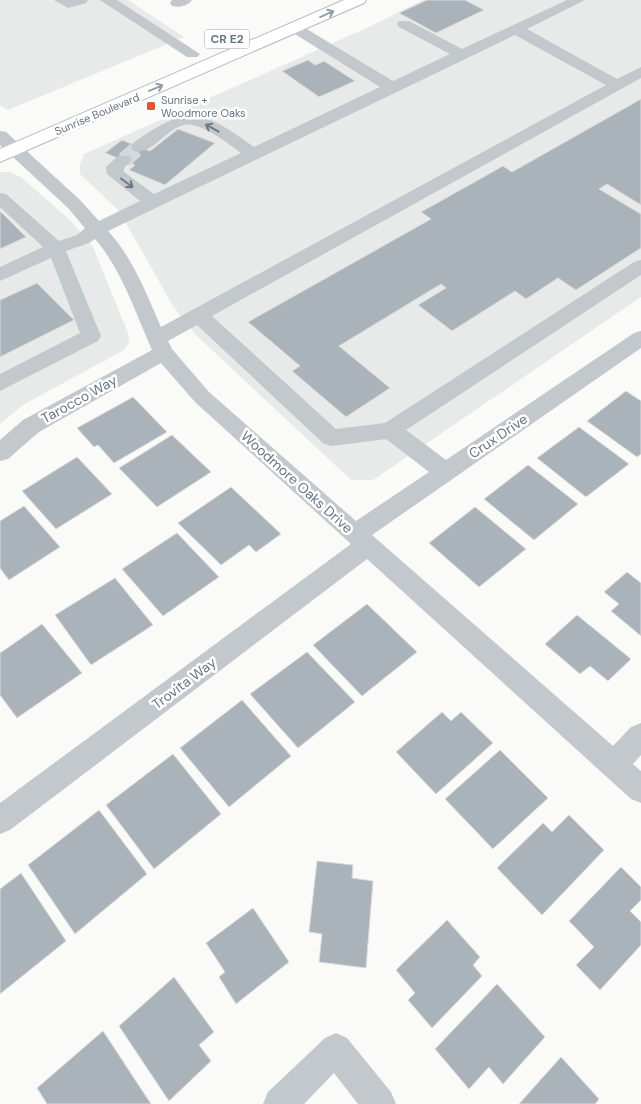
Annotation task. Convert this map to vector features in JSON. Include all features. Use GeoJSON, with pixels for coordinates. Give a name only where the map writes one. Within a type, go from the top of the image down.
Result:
{"type":"FeatureCollection","features":[{"type":"Feature","properties":{"kind":"main road","name":"CR E2"},"geometry":{"type":"LineString","coordinates":[[166,65],[319,0]]}},
{"type":"Feature","properties":{"kind":"main road","name":"Sunrise Boulevard"},"geometry":{"type":"LineString","coordinates":[[7,152],[358,0]]}},
{"type":"Feature","properties":{"kind":"main road","name":"Sunrise Boulevard"},"geometry":{"type":"LineString","coordinates":[[60,111],[136,78]]}},
{"type":"Feature","properties":{"kind":"main road"},"geometry":{"type":"LineString","coordinates":[[0,136],[21,127]]}},
{"type":"Feature","properties":{"kind":"street"},"geometry":{"type":"LineString","coordinates":[[61,0],[68,4],[81,0]]}},
{"type":"Feature","properties":{"kind":"street"},"geometry":{"type":"LineString","coordinates":[[107,0],[192,54]]}},
{"type":"Feature","properties":{"kind":"street"},"geometry":{"type":"LineString","coordinates":[[0,274],[56,248],[83,238],[153,202],[392,87],[578,0]]}},
{"type":"Feature","properties":{"kind":"street"},"geometry":{"type":"LineString","coordinates":[[404,24],[461,54]]}},
{"type":"Feature","properties":{"kind":"street"},"geometry":{"type":"LineString","coordinates":[[295,28],[392,87]]}},
{"type":"Feature","properties":{"kind":"street"},"geometry":{"type":"LineString","coordinates":[[515,29],[617,85]]}},
{"type":"Feature","properties":{"kind":"street","name":"Tarocco Way"},"geometry":{"type":"LineString","coordinates":[[1,448],[31,426],[160,346],[198,315],[641,72]]}},
{"type":"Feature","properties":{"kind":"street"},"geometry":{"type":"LineString","coordinates":[[140,147],[164,129],[183,120],[198,120],[253,154]]}},
{"type":"Feature","properties":{"kind":"street","name":"Woodmore Oaks Drive"},"geometry":{"type":"LineString","coordinates":[[0,136],[7,152],[74,204],[114,249],[160,346],[202,396],[641,789]]}},
{"type":"Feature","properties":{"kind":"street"},"geometry":{"type":"LineString","coordinates":[[124,160],[115,167],[116,174],[153,202]]}},
{"type":"Feature","properties":{"kind":"street"},"geometry":{"type":"LineString","coordinates":[[0,198],[56,248],[91,336],[0,383]]}},
{"type":"Feature","properties":{"kind":"street"},"geometry":{"type":"LineString","coordinates":[[198,315],[332,438],[390,430],[641,266]]}},
{"type":"Feature","properties":{"kind":"street","name":"Crux Drive"},"geometry":{"type":"LineString","coordinates":[[361,540],[445,472],[641,338]]}},
{"type":"Feature","properties":{"kind":"street"},"geometry":{"type":"LineString","coordinates":[[390,430],[445,472]]}},
{"type":"Feature","properties":{"kind":"street","name":"Trovita Way"},"geometry":{"type":"LineString","coordinates":[[0,820],[361,540]]}},
{"type":"Feature","properties":{"kind":"street"},"geometry":{"type":"LineString","coordinates":[[614,764],[641,736]]}},
{"type":"Feature","properties":{"kind":"street"},"geometry":{"type":"LineString","coordinates":[[280,1104],[336,1049],[379,1104]]}},
{"type":"Feature","properties":{"kind":"shaded area"},"geometry":{"type":"Polygon","coordinates":[[[0,0],[128,0],[184,37],[8,110],[0,105],[0,0]]]}},
{"type":"Feature","properties":{"kind":"shaded area"},"geometry":{"type":"Polygon","coordinates":[[[423,0],[641,0],[641,297],[373,480],[351,480],[196,335],[173,306],[119,211],[80,174],[80,165],[84,154],[371,26],[423,0]]]}},
{"type":"Feature","properties":{"kind":"shaded area"},"geometry":{"type":"Polygon","coordinates":[[[0,172],[10,172],[21,177],[72,222],[93,247],[128,333],[129,343],[124,350],[23,405],[0,424],[0,172]]]}},
{"type":"Feature","properties":{"kind":"building"},"geometry":{"type":"Polygon","coordinates":[[[427,0],[465,0],[484,10],[436,33],[399,13],[427,0]]]}},
{"type":"Feature","properties":{"kind":"building"},"geometry":{"type":"Polygon","coordinates":[[[308,60],[315,65],[324,61],[355,81],[319,97],[282,71],[308,60]]]}},
{"type":"Feature","properties":{"kind":"building"},"geometry":{"type":"Polygon","coordinates":[[[641,99],[641,205],[607,184],[599,189],[641,214],[641,248],[576,290],[558,278],[526,299],[515,291],[452,331],[418,305],[446,288],[441,284],[339,346],[390,388],[346,417],[292,371],[300,366],[248,322],[431,219],[421,212],[503,166],[512,172],[641,99]]]}},
{"type":"Feature","properties":{"kind":"building"},"geometry":{"type":"Polygon","coordinates":[[[178,129],[215,143],[165,185],[129,170],[135,165],[105,153],[122,140],[150,151],[178,129]]]}},
{"type":"Feature","properties":{"kind":"building"},"geometry":{"type":"Polygon","coordinates":[[[0,211],[26,237],[0,249],[0,211]]]}},
{"type":"Feature","properties":{"kind":"building"},"geometry":{"type":"Polygon","coordinates":[[[37,283],[74,320],[0,357],[0,300],[37,283]]]}},
{"type":"Feature","properties":{"kind":"building"},"geometry":{"type":"Polygon","coordinates":[[[626,391],[641,401],[641,454],[637,457],[587,421],[626,391]]]}},
{"type":"Feature","properties":{"kind":"building"},"geometry":{"type":"Polygon","coordinates":[[[133,397],[167,432],[114,463],[98,445],[94,447],[77,428],[133,397]]]}},
{"type":"Feature","properties":{"kind":"building"},"geometry":{"type":"Polygon","coordinates":[[[579,427],[629,464],[586,497],[537,458],[579,427]]]}},
{"type":"Feature","properties":{"kind":"building"},"geometry":{"type":"Polygon","coordinates":[[[172,435],[211,472],[157,507],[119,468],[172,435]]]}},
{"type":"Feature","properties":{"kind":"building"},"geometry":{"type":"Polygon","coordinates":[[[77,457],[112,494],[56,529],[22,491],[77,457]]]}},
{"type":"Feature","properties":{"kind":"building"},"geometry":{"type":"Polygon","coordinates":[[[528,465],[578,504],[534,540],[484,499],[528,465]]]}},
{"type":"Feature","properties":{"kind":"building"},"geometry":{"type":"Polygon","coordinates":[[[231,487],[281,534],[256,552],[249,545],[221,565],[178,523],[231,487]]]}},
{"type":"Feature","properties":{"kind":"building"},"geometry":{"type":"Polygon","coordinates":[[[24,506],[60,547],[9,580],[0,568],[0,521],[24,506]]]}},
{"type":"Feature","properties":{"kind":"building"},"geometry":{"type":"Polygon","coordinates":[[[475,507],[526,549],[479,587],[429,543],[475,507]]]}},
{"type":"Feature","properties":{"kind":"building"},"geometry":{"type":"Polygon","coordinates":[[[177,533],[219,577],[163,616],[122,569],[177,533]]]}},
{"type":"Feature","properties":{"kind":"building"},"geometry":{"type":"Polygon","coordinates":[[[627,572],[641,583],[641,636],[611,611],[619,604],[604,592],[627,572]]]}},
{"type":"Feature","properties":{"kind":"building"},"geometry":{"type":"Polygon","coordinates":[[[115,578],[153,625],[91,665],[55,615],[115,578]]]}},
{"type":"Feature","properties":{"kind":"building"},"geometry":{"type":"Polygon","coordinates":[[[367,604],[417,652],[362,696],[313,645],[367,604]]]}},
{"type":"Feature","properties":{"kind":"building"},"geometry":{"type":"Polygon","coordinates":[[[577,615],[631,659],[608,681],[590,666],[580,674],[545,644],[577,615]]]}},
{"type":"Feature","properties":{"kind":"building"},"geometry":{"type":"Polygon","coordinates":[[[42,624],[82,673],[17,718],[0,695],[0,653],[42,624]]]}},
{"type":"Feature","properties":{"kind":"building"},"geometry":{"type":"Polygon","coordinates":[[[307,652],[355,702],[298,748],[250,694],[307,652]]]}},
{"type":"Feature","properties":{"kind":"building"},"geometry":{"type":"Polygon","coordinates":[[[242,700],[291,756],[229,807],[180,748],[242,700]]]}},
{"type":"Feature","properties":{"kind":"building"},"geometry":{"type":"Polygon","coordinates":[[[442,712],[451,721],[461,712],[493,743],[436,794],[396,752],[442,712]]]}},
{"type":"Feature","properties":{"kind":"building"},"geometry":{"type":"Polygon","coordinates":[[[500,750],[548,798],[493,849],[445,799],[500,750]]]}},
{"type":"Feature","properties":{"kind":"building"},"geometry":{"type":"Polygon","coordinates":[[[173,754],[221,814],[154,869],[106,805],[173,754]]]}},
{"type":"Feature","properties":{"kind":"building"},"geometry":{"type":"Polygon","coordinates":[[[99,810],[147,874],[75,934],[28,865],[99,810]]]}},
{"type":"Feature","properties":{"kind":"building"},"geometry":{"type":"Polygon","coordinates":[[[569,815],[604,850],[542,915],[497,868],[543,823],[552,832],[569,815]]]}},
{"type":"Feature","properties":{"kind":"building"},"geometry":{"type":"Polygon","coordinates":[[[317,861],[353,865],[352,878],[373,881],[366,968],[319,962],[322,934],[309,932],[317,861]]]}},
{"type":"Feature","properties":{"kind":"building"},"geometry":{"type":"Polygon","coordinates":[[[621,867],[641,887],[641,900],[630,911],[641,922],[641,945],[600,990],[576,965],[594,947],[569,921],[621,867]]]}},
{"type":"Feature","properties":{"kind":"building"},"geometry":{"type":"Polygon","coordinates":[[[21,873],[66,941],[0,994],[0,889],[21,873]]]}},
{"type":"Feature","properties":{"kind":"building"},"geometry":{"type":"Polygon","coordinates":[[[253,908],[289,962],[236,1004],[219,977],[225,972],[206,943],[253,908]]]}},
{"type":"Feature","properties":{"kind":"building"},"geometry":{"type":"Polygon","coordinates":[[[447,920],[480,957],[473,965],[482,976],[432,1028],[408,1000],[415,993],[396,970],[447,920]]]}},
{"type":"Feature","properties":{"kind":"building"},"geometry":{"type":"Polygon","coordinates":[[[174,977],[214,1032],[199,1045],[211,1061],[169,1101],[119,1026],[174,977]]]}},
{"type":"Feature","properties":{"kind":"building"},"geometry":{"type":"Polygon","coordinates":[[[497,984],[545,1037],[503,1084],[489,1067],[469,1089],[435,1049],[497,984]]]}},
{"type":"Feature","properties":{"kind":"building"},"geometry":{"type":"Polygon","coordinates":[[[103,1031],[151,1104],[47,1104],[37,1088],[103,1031]]]}},
{"type":"Feature","properties":{"kind":"building"},"geometry":{"type":"Polygon","coordinates":[[[561,1057],[599,1099],[595,1104],[519,1104],[561,1057]]]}},
{"type":"Feature","properties":{"kind":"tunnel"},"geometry":{"type":"LineString","coordinates":[[124,160],[139,147]]}},
{"type":"Feature","properties":{"kind":"place","name":"Sunrise + Woodmore Oaks"},"geometry":{"type":"Point","coordinates":[151,106]}}]}
